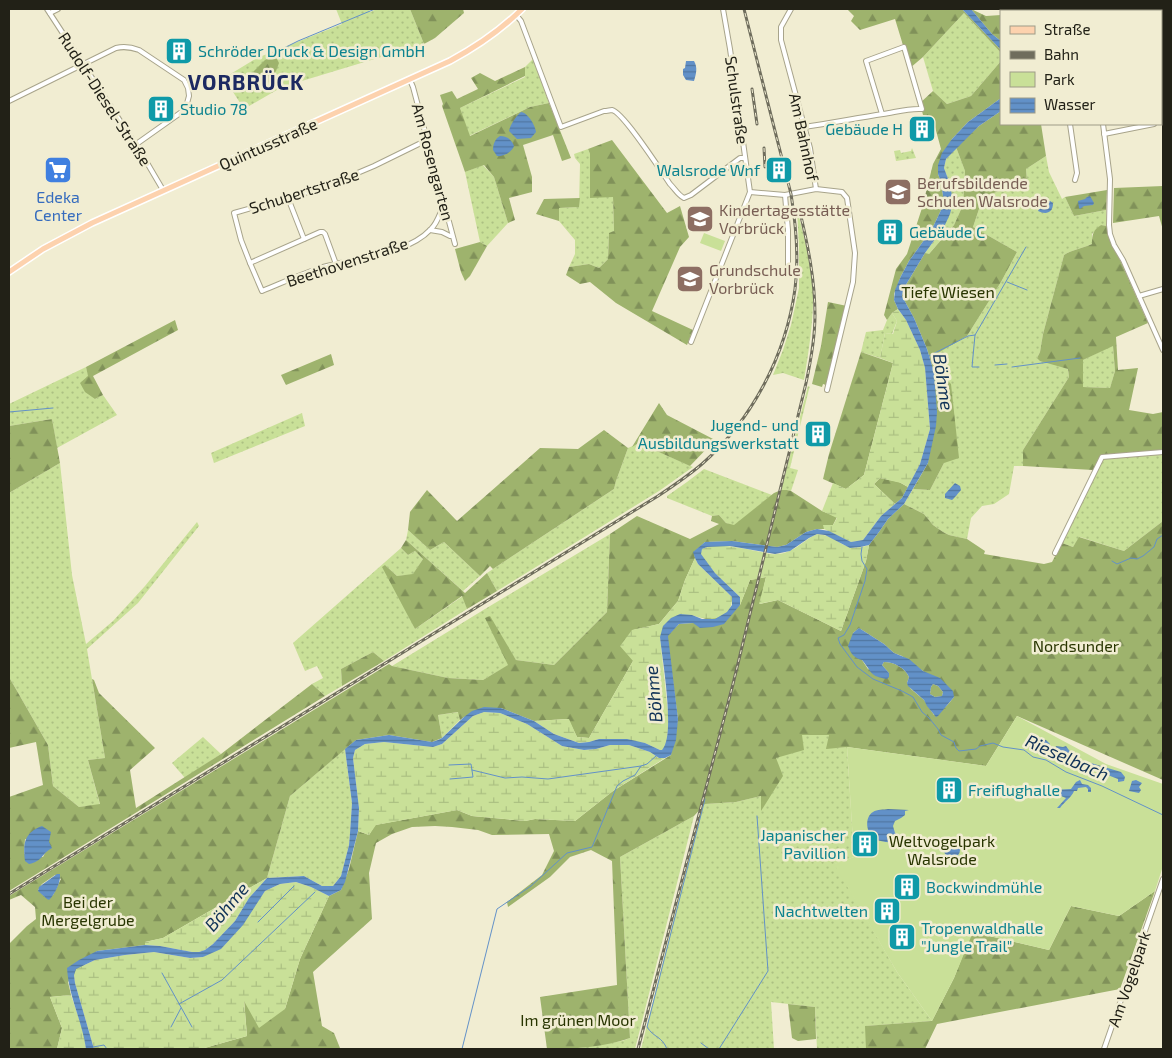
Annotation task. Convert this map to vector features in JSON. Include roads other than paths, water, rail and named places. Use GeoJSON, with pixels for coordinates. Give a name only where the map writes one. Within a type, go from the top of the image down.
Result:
{"type":"FeatureCollection","features":[{"type":"Feature","properties":{"kind":"main road","name":"Quintusstraße"},"geometry":{"type":"LineString","coordinates":[[9,272],[65,236],[457,57],[493,34],[522,9]]}},
{"type":"Feature","properties":{"kind":"street"},"geometry":{"type":"LineString","coordinates":[[48,11],[58,9]]}},
{"type":"Feature","properties":{"kind":"street","name":"Schulstraße"},"geometry":{"type":"LineString","coordinates":[[723,9],[750,192]]}},
{"type":"Feature","properties":{"kind":"street","name":"Am Bahnhof"},"geometry":{"type":"LineString","coordinates":[[791,9],[781,27],[780,40],[810,148],[816,189],[839,191],[845,194],[855,253],[852,288],[827,390]]}},
{"type":"Feature","properties":{"kind":"street","name":"Rudolf-Diesel-Straße"},"geometry":{"type":"LineString","coordinates":[[48,11],[163,190]]}},
{"type":"Feature","properties":{"kind":"street"},"geometry":{"type":"LineString","coordinates":[[516,15],[561,127],[604,111],[616,112],[632,129],[674,189],[684,198],[691,195],[740,158],[745,158]]}},
{"type":"Feature","properties":{"kind":"street"},"geometry":{"type":"LineString","coordinates":[[9,101],[116,48],[131,47],[139,50],[180,77],[187,84],[190,91],[189,102],[183,111],[135,145]]}},
{"type":"Feature","properties":{"kind":"street"},"geometry":{"type":"LineString","coordinates":[[804,127],[882,114],[911,109],[922,109],[904,47],[866,61],[882,114]]}},
{"type":"Feature","properties":{"kind":"street","name":"Am Rosengarten"},"geometry":{"type":"LineString","coordinates":[[410,80],[455,244]]}},
{"type":"Feature","properties":{"kind":"street"},"geometry":{"type":"LineString","coordinates":[[1070,125],[1077,173],[1075,180]]}},
{"type":"Feature","properties":{"kind":"street"},"geometry":{"type":"LineString","coordinates":[[1103,125],[1110,179],[1110,234],[1163,350]]}},
{"type":"Feature","properties":{"kind":"street"},"geometry":{"type":"LineString","coordinates":[[1104,134],[1149,125]]}},
{"type":"Feature","properties":{"kind":"street","name":"Schubertstraße"},"geometry":{"type":"LineString","coordinates":[[250,264],[234,213],[322,188],[356,175],[427,140]]}},
{"type":"Feature","properties":{"kind":"street"},"geometry":{"type":"LineString","coordinates":[[691,342],[750,192],[784,195],[816,189]]}},
{"type":"Feature","properties":{"kind":"street"},"geometry":{"type":"LineString","coordinates":[[784,195],[788,230],[788,266]]}},
{"type":"Feature","properties":{"kind":"street"},"geometry":{"type":"LineString","coordinates":[[288,198],[304,239]]}},
{"type":"Feature","properties":{"kind":"street","name":"Beethovenstraße"},"geometry":{"type":"LineString","coordinates":[[250,264],[262,291],[311,271],[407,245],[430,230],[442,209],[445,208]]}},
{"type":"Feature","properties":{"kind":"street"},"geometry":{"type":"LineString","coordinates":[[430,230],[452,236]]}},
{"type":"Feature","properties":{"kind":"street"},"geometry":{"type":"LineString","coordinates":[[250,264],[320,232],[325,234],[336,264]]}},
{"type":"Feature","properties":{"kind":"street"},"geometry":{"type":"LineString","coordinates":[[1139,296],[1163,289]]}},
{"type":"Feature","properties":{"kind":"street"},"geometry":{"type":"LineString","coordinates":[[1055,553],[1102,458],[1163,452]]}},
{"type":"Feature","properties":{"kind":"street","name":"Am Vogelpark"},"geometry":{"type":"LineString","coordinates":[[1104,1049],[1163,879]]}},
{"type":"Feature","properties":{"kind":"water"},"geometry":{"type":"Polygon","coordinates":[[[962,9],[971,9],[992,34],[1000,40],[1000,49],[962,9]]]}},
{"type":"Feature","properties":{"kind":"water"},"geometry":{"type":"Polygon","coordinates":[[[686,61],[694,61],[696,66],[694,81],[686,80],[683,75],[686,61]]]}},
{"type":"Feature","properties":{"kind":"water"},"geometry":{"type":"Polygon","coordinates":[[[1000,99],[1000,112],[979,126],[946,159],[944,168],[950,184],[953,202],[950,214],[944,227],[925,253],[904,288],[902,296],[914,318],[934,372],[937,412],[928,463],[904,504],[888,519],[869,545],[850,548],[825,535],[817,534],[790,551],[775,554],[730,546],[702,549],[701,554],[715,573],[740,597],[740,605],[724,624],[700,628],[693,623],[679,624],[668,636],[678,719],[676,740],[671,755],[659,758],[650,752],[629,745],[610,745],[584,750],[562,746],[527,724],[500,713],[484,712],[473,716],[442,744],[433,747],[384,742],[365,744],[355,750],[353,758],[359,808],[358,831],[345,882],[341,890],[329,896],[296,882],[280,884],[265,891],[243,925],[221,949],[203,957],[190,958],[154,952],[95,960],[76,969],[74,975],[75,983],[94,1049],[86,1049],[82,1028],[70,989],[67,968],[79,960],[97,951],[145,945],[192,952],[205,950],[235,921],[249,898],[267,878],[304,876],[322,886],[333,886],[341,876],[349,845],[352,803],[345,749],[356,740],[389,735],[432,742],[442,738],[472,711],[484,707],[501,708],[534,721],[554,734],[579,743],[599,739],[627,739],[645,743],[662,750],[666,742],[668,729],[660,637],[663,626],[671,618],[680,614],[692,615],[702,619],[715,619],[727,612],[732,605],[732,597],[698,564],[693,552],[705,542],[732,541],[777,547],[786,545],[806,532],[817,529],[829,531],[851,542],[863,540],[881,516],[902,498],[920,464],[930,429],[925,368],[920,350],[894,300],[895,290],[909,261],[932,229],[942,208],[943,196],[938,165],[942,153],[968,122],[1000,99]]]}},
{"type":"Feature","properties":{"kind":"water"},"geometry":{"type":"Polygon","coordinates":[[[521,112],[529,117],[534,126],[536,132],[531,138],[517,139],[509,131],[521,112]]]}},
{"type":"Feature","properties":{"kind":"water"},"geometry":{"type":"Polygon","coordinates":[[[500,136],[508,138],[514,146],[507,154],[497,156],[493,146],[500,136]]]}},
{"type":"Feature","properties":{"kind":"water"},"geometry":{"type":"Polygon","coordinates":[[[1090,196],[1094,203],[1093,205],[1084,206],[1080,209],[1078,201],[1090,196]]]}},
{"type":"Feature","properties":{"kind":"water"},"geometry":{"type":"Polygon","coordinates":[[[1048,201],[1053,203],[1050,211],[1044,213],[1038,211],[1039,209],[1048,201]]]}},
{"type":"Feature","properties":{"kind":"water"},"geometry":{"type":"Polygon","coordinates":[[[955,483],[960,486],[961,490],[952,500],[945,498],[945,494],[955,483]]]}},
{"type":"Feature","properties":{"kind":"water"},"geometry":{"type":"Polygon","coordinates":[[[859,628],[884,644],[894,653],[909,659],[923,671],[940,678],[953,691],[954,697],[936,717],[924,700],[908,686],[909,677],[902,668],[892,663],[884,662],[882,665],[889,673],[889,677],[887,679],[881,678],[874,675],[862,660],[853,655],[848,646],[853,633],[859,628]],[[933,684],[931,687],[930,694],[935,697],[942,696],[943,692],[938,686],[933,684]]]}},
{"type":"Feature","properties":{"kind":"water"},"geometry":{"type":"Polygon","coordinates":[[[1031,739],[1046,740],[1050,744],[1046,751],[1042,753],[1033,747],[1029,747],[1031,739]]]}},
{"type":"Feature","properties":{"kind":"water"},"geometry":{"type":"Polygon","coordinates":[[[1056,746],[1066,746],[1071,753],[1069,757],[1055,755],[1056,746]]]}},
{"type":"Feature","properties":{"kind":"water"},"geometry":{"type":"Polygon","coordinates":[[[1091,763],[1121,772],[1125,777],[1124,781],[1118,782],[1118,779],[1094,769],[1090,769],[1090,772],[1087,773],[1084,771],[1087,765],[1091,763]]]}},
{"type":"Feature","properties":{"kind":"water"},"geometry":{"type":"Polygon","coordinates":[[[1080,780],[1082,784],[1088,785],[1091,788],[1091,792],[1088,792],[1086,787],[1078,788],[1060,808],[1057,808],[1066,798],[1061,796],[1055,797],[1051,791],[1071,789],[1080,780]]]}},
{"type":"Feature","properties":{"kind":"water"},"geometry":{"type":"Polygon","coordinates":[[[1136,780],[1142,783],[1139,787],[1141,790],[1139,793],[1129,791],[1132,781],[1136,780]]]}},
{"type":"Feature","properties":{"kind":"water"},"geometry":{"type":"Polygon","coordinates":[[[876,810],[909,810],[905,811],[905,815],[895,821],[893,826],[895,833],[902,840],[892,842],[881,841],[872,837],[868,830],[867,821],[870,814],[876,810]]]}},
{"type":"Feature","properties":{"kind":"water"},"geometry":{"type":"Polygon","coordinates":[[[42,826],[51,832],[49,842],[52,848],[40,859],[29,864],[25,861],[24,849],[26,839],[31,832],[42,826]]]}},
{"type":"Feature","properties":{"kind":"water"},"geometry":{"type":"Polygon","coordinates":[[[949,842],[955,842],[960,847],[958,856],[949,858],[944,853],[944,847],[949,842]]]}},
{"type":"Feature","properties":{"kind":"water"},"geometry":{"type":"Polygon","coordinates":[[[57,874],[60,874],[59,884],[49,900],[38,891],[39,887],[57,874]]]}},
{"type":"Feature","properties":{"kind":"waterway"},"geometry":{"type":"LineString","coordinates":[[276,54],[298,41],[375,9]]}},
{"type":"Feature","properties":{"kind":"waterway"},"geometry":{"type":"LineString","coordinates":[[979,367],[972,367],[975,335],[1026,247]]}},
{"type":"Feature","properties":{"kind":"waterway"},"geometry":{"type":"LineString","coordinates":[[1007,282],[1027,290]]}},
{"type":"Feature","properties":{"kind":"waterway","name":"Böhme"},"geometry":{"type":"LineString","coordinates":[[929,356],[968,336],[975,335]]}},
{"type":"Feature","properties":{"kind":"waterway"},"geometry":{"type":"LineString","coordinates":[[1012,367],[1080,358]]}},
{"type":"Feature","properties":{"kind":"waterway"},"geometry":{"type":"LineString","coordinates":[[995,365],[1007,364]]}},
{"type":"Feature","properties":{"kind":"waterway"},"geometry":{"type":"LineString","coordinates":[[9,412],[53,408]]}},
{"type":"Feature","properties":{"kind":"waterway"},"geometry":{"type":"LineString","coordinates":[[1112,561],[1117,564],[1131,558],[1137,559],[1143,556],[1154,547],[1157,539],[1163,535]]}},
{"type":"Feature","properties":{"kind":"waterway","name":"Rieselbach"},"geometry":{"type":"LineString","coordinates":[[862,547],[862,561],[867,569],[865,581],[850,625],[844,635],[838,638],[840,644],[857,667],[873,679],[913,697],[922,712],[929,718],[941,735],[954,742],[959,751],[976,749],[993,743],[1003,747],[1024,750],[1033,757],[1046,760],[1066,772],[1102,786],[1163,815]]}},
{"type":"Feature","properties":{"kind":"waterway"},"geometry":{"type":"LineString","coordinates":[[472,770],[505,778],[548,779],[641,766],[647,764],[656,756]]}},
{"type":"Feature","properties":{"kind":"waterway"},"geometry":{"type":"LineString","coordinates":[[449,765],[471,764],[473,777],[450,779]]}},
{"type":"Feature","properties":{"kind":"waterway"},"geometry":{"type":"LineString","coordinates":[[462,1049],[497,909],[531,886],[567,853],[592,847],[617,786],[635,775],[641,766]]}},
{"type":"Feature","properties":{"kind":"waterway"},"geometry":{"type":"LineString","coordinates":[[667,1049],[663,1042],[647,1027],[705,799]]}},
{"type":"Feature","properties":{"kind":"waterway"},"geometry":{"type":"LineString","coordinates":[[719,1049],[768,971],[757,816]]}},
{"type":"Feature","properties":{"kind":"waterway"},"geometry":{"type":"LineString","coordinates":[[258,922],[294,886]]}},
{"type":"Feature","properties":{"kind":"waterway"},"geometry":{"type":"LineString","coordinates":[[179,1004],[222,980],[315,892]]}},
{"type":"Feature","properties":{"kind":"waterway"},"geometry":{"type":"LineString","coordinates":[[162,973],[192,1027]]}},
{"type":"Feature","properties":{"kind":"waterway"},"geometry":{"type":"LineString","coordinates":[[171,1027],[181,1008]]}},
{"type":"Feature","properties":{"kind":"waterway"},"geometry":{"type":"LineString","coordinates":[[701,1043],[709,1049]]}},
{"type":"Feature","properties":{"kind":"waterway"},"geometry":{"type":"LineString","coordinates":[[93,1047],[104,1045],[107,1049]]}},
{"type":"Feature","properties":{"kind":"railway"},"geometry":{"type":"LineString","coordinates":[[9,894],[658,496],[686,477],[720,447],[751,407],[775,362],[790,314],[797,265],[796,230],[791,194],[744,9]]}},
{"type":"Feature","properties":{"kind":"railway"},"geometry":{"type":"LineString","coordinates":[[752,89],[757,124]]}},
{"type":"Feature","properties":{"kind":"railway"},"geometry":{"type":"LineString","coordinates":[[764,148],[765,167]]}},
{"type":"Feature","properties":{"kind":"railway"},"geometry":{"type":"LineString","coordinates":[[638,1049],[733,684],[810,366],[815,302],[806,238],[800,212]]}},
{"type":"Feature","properties":{"kind":"place","name":"Schröder Druck & Design GmbH"},"geometry":{"type":"Point","coordinates":[179,51]}},
{"type":"Feature","properties":{"kind":"place","name":"Studio 78"},"geometry":{"type":"Point","coordinates":[161,109]}},
{"type":"Feature","properties":{"kind":"place","name":"Gebäude H"},"geometry":{"type":"Point","coordinates":[922,129]}},
{"type":"Feature","properties":{"kind":"place","name":"Edeka Center"},"geometry":{"type":"Point","coordinates":[58,170]}},
{"type":"Feature","properties":{"kind":"place","name":"Walsrode Wnf"},"geometry":{"type":"Point","coordinates":[779,170]}},
{"type":"Feature","properties":{"kind":"place","name":"Berufsbildende Schulen Walsrode"},"geometry":{"type":"Point","coordinates":[898,192]}},
{"type":"Feature","properties":{"kind":"place","name":"Kindertagesstätte Vorbrück"},"geometry":{"type":"Point","coordinates":[700,219]}},
{"type":"Feature","properties":{"kind":"place","name":"Gebäude C"},"geometry":{"type":"Point","coordinates":[890,232]}},
{"type":"Feature","properties":{"kind":"place","name":"Grundschule Vorbrück"},"geometry":{"type":"Point","coordinates":[690,279]}},
{"type":"Feature","properties":{"kind":"place","name":"Jugend- und Ausbildungswerkstatt"},"geometry":{"type":"Point","coordinates":[818,434]}},
{"type":"Feature","properties":{"kind":"place","name":"Freiflughalle"},"geometry":{"type":"Point","coordinates":[949,790]}},
{"type":"Feature","properties":{"kind":"place","name":"Japanischer Pavillion"},"geometry":{"type":"Point","coordinates":[865,844]}},
{"type":"Feature","properties":{"kind":"place","name":"Bockwindmühle"},"geometry":{"type":"Point","coordinates":[907,887]}},
{"type":"Feature","properties":{"kind":"place","name":"Nachtwelten"},"geometry":{"type":"Point","coordinates":[887,911]}},
{"type":"Feature","properties":{"kind":"place","name":"Tropenwaldhalle \"Jungle Trail\""},"geometry":{"type":"Point","coordinates":[902,937]}},
{"type":"Feature","properties":{"kind":"district","name":"VORBRÜCK"},"geometry":{"type":"Point","coordinates":[246,83]}},
{"type":"Feature","properties":{"kind":"park label","name":"Tiefe Wiesen"},"geometry":{"type":"Point","coordinates":[948,292]}},
{"type":"Feature","properties":{"kind":"park label","name":"Nordsunder"},"geometry":{"type":"Point","coordinates":[1076,646]}},
{"type":"Feature","properties":{"kind":"park label","name":"Weltvogelpark Walsrode"},"geometry":{"type":"Point","coordinates":[942,850]}},
{"type":"Feature","properties":{"kind":"park label","name":"Bei der Mergelgrube"},"geometry":{"type":"Point","coordinates":[88,911]}},
{"type":"Feature","properties":{"kind":"park label","name":"Im grünen Moor"},"geometry":{"type":"Point","coordinates":[578,1020]}}]}
